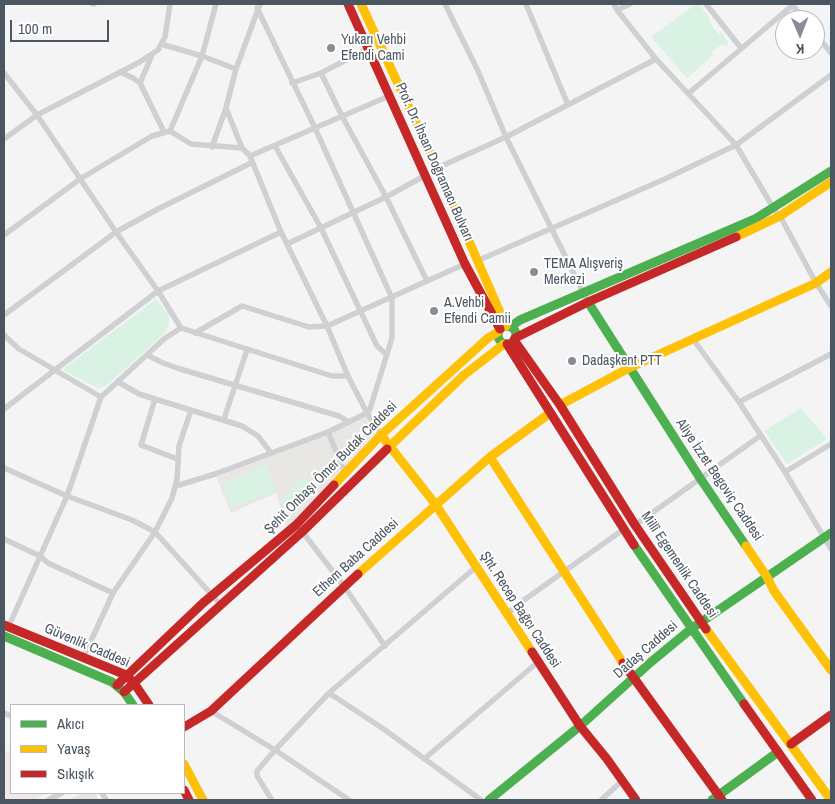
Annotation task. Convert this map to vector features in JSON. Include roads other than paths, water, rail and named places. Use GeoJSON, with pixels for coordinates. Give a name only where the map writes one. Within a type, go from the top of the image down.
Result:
{"type":"FeatureCollection","features":[{"type":"Feature","properties":{"kind":"street"},"geometry":{"type":"LineString","coordinates":[[4,139],[37,115],[158,50],[165,37],[170,4]]}},
{"type":"Feature","properties":{"kind":"street"},"geometry":{"type":"LineString","coordinates":[[167,132],[202,56],[216,4]]}},
{"type":"Feature","properties":{"kind":"street","name":"Prof. Dr. İhsan Doğramacı Bulvarı"},"geometry":{"type":"LineString","coordinates":[[348,4],[465,264],[504,328]]}},
{"type":"Feature","properties":{"kind":"street","name":"Prof. Dr. İhsan Doğramacı Bulvarı"},"geometry":{"type":"LineString","coordinates":[[361,4],[418,130],[438,168],[478,260],[504,328]]}},
{"type":"Feature","properties":{"kind":"street"},"geometry":{"type":"LineString","coordinates":[[445,4],[478,71],[506,137],[586,298]]}},
{"type":"Feature","properties":{"kind":"street"},"geometry":{"type":"LineString","coordinates":[[526,4],[568,105]]}},
{"type":"Feature","properties":{"kind":"street"},"geometry":{"type":"LineString","coordinates":[[614,4],[656,60],[736,145],[780,216],[816,283],[831,306]]}},
{"type":"Feature","properties":{"kind":"street"},"geometry":{"type":"LineString","coordinates":[[617,10],[630,4]]}},
{"type":"Feature","properties":{"kind":"street"},"geometry":{"type":"LineString","coordinates":[[706,4],[741,48]]}},
{"type":"Feature","properties":{"kind":"street"},"geometry":{"type":"LineString","coordinates":[[689,93],[792,4]]}},
{"type":"Feature","properties":{"kind":"street"},"geometry":{"type":"LineString","coordinates":[[212,146],[258,6]]}},
{"type":"Feature","properties":{"kind":"street"},"geometry":{"type":"LineString","coordinates":[[176,486],[215,474],[328,432],[367,413],[370,409],[387,355],[392,329],[392,298],[258,6]]}},
{"type":"Feature","properties":{"kind":"street"},"geometry":{"type":"LineString","coordinates":[[161,44],[202,56],[236,69]]}},
{"type":"Feature","properties":{"kind":"street"},"geometry":{"type":"LineString","coordinates":[[292,83],[321,73],[369,48]]}},
{"type":"Feature","properties":{"kind":"street"},"geometry":{"type":"LineString","coordinates":[[140,83],[153,53]]}},
{"type":"Feature","properties":{"kind":"street"},"geometry":{"type":"LineString","coordinates":[[287,244],[386,197],[438,168],[506,137],[656,60]]}},
{"type":"Feature","properties":{"kind":"street"},"geometry":{"type":"LineString","coordinates":[[120,72],[140,83],[167,132],[191,144],[242,148]]}},
{"type":"Feature","properties":{"kind":"street"},"geometry":{"type":"LineString","coordinates":[[4,73],[37,115],[158,291],[181,328],[332,376],[348,376]]}},
{"type":"Feature","properties":{"kind":"street"},"geometry":{"type":"LineString","coordinates":[[321,73],[386,197],[426,281]]}},
{"type":"Feature","properties":{"kind":"street"},"geometry":{"type":"LineString","coordinates":[[478,260],[665,179],[736,145],[831,75]]}},
{"type":"Feature","properties":{"kind":"street"},"geometry":{"type":"LineString","coordinates":[[4,315],[116,232],[275,146],[389,96]]}},
{"type":"Feature","properties":{"kind":"street"},"geometry":{"type":"LineString","coordinates":[[226,108],[242,148],[250,160],[281,232],[327,326],[348,376],[381,435]]}},
{"type":"Feature","properties":{"kind":"street"},"geometry":{"type":"LineString","coordinates":[[4,235],[80,179],[152,136],[167,132]]}},
{"type":"Feature","properties":{"kind":"street"},"geometry":{"type":"LineString","coordinates":[[275,146],[321,228],[377,346],[387,355]]}},
{"type":"Feature","properties":{"kind":"street"},"geometry":{"type":"LineString","coordinates":[[586,298],[774,209],[831,171]]}},
{"type":"Feature","properties":{"kind":"street"},"geometry":{"type":"LineString","coordinates":[[586,298],[713,248],[780,216],[831,182]]}},
{"type":"Feature","properties":{"kind":"street"},"geometry":{"type":"LineString","coordinates":[[4,409],[158,291],[281,232]]}},
{"type":"Feature","properties":{"kind":"street"},"geometry":{"type":"LineString","coordinates":[[195,333],[242,306],[309,327],[327,326],[465,264]]}},
{"type":"Feature","properties":{"kind":"street"},"geometry":{"type":"LineString","coordinates":[[560,405],[629,368],[816,283],[831,272]]}},
{"type":"Feature","properties":{"kind":"street","name":"Şehit Onbaşı Ömer Budak Caddesi"},"geometry":{"type":"LineString","coordinates":[[121,689],[126,676],[211,595],[299,528],[345,473],[381,435],[488,338],[520,320],[586,298]]}},
{"type":"Feature","properties":{"kind":"street","name":"Şehit Onbaşı Ömer Budak Caddesi"},"geometry":{"type":"LineString","coordinates":[[121,689],[134,683],[221,605],[299,528],[390,447],[464,375],[510,341],[586,298]]}},
{"type":"Feature","properties":{"kind":"street","name":"Aliye İzzet Begoviç Caddesi"},"geometry":{"type":"LineString","coordinates":[[586,298],[700,478],[768,577],[774,591],[831,670]]}},
{"type":"Feature","properties":{"kind":"street"},"geometry":{"type":"LineString","coordinates":[[4,636],[6,626],[40,556],[66,496],[101,397],[164,339],[181,328]]}},
{"type":"Feature","properties":{"kind":"street"},"geometry":{"type":"LineString","coordinates":[[504,328],[514,330],[510,341],[498,339],[504,328]]}},
{"type":"Feature","properties":{"kind":"street"},"geometry":{"type":"LineString","coordinates":[[4,335],[18,349],[101,397]]}},
{"type":"Feature","properties":{"kind":"street"},"geometry":{"type":"LineString","coordinates":[[694,339],[739,402],[828,536],[831,549]]}},
{"type":"Feature","properties":{"kind":"street","name":"Millî Egemenlik Caddesi"},"geometry":{"type":"LineString","coordinates":[[510,341],[560,405],[635,525],[701,622],[830,800]]}},
{"type":"Feature","properties":{"kind":"street","name":"Millî Egemenlik Caddesi"},"geometry":{"type":"LineString","coordinates":[[510,341],[550,413],[624,529],[691,629],[812,800]]}},
{"type":"Feature","properties":{"kind":"street"},"geometry":{"type":"LineString","coordinates":[[224,419],[247,350]]}},
{"type":"Feature","properties":{"kind":"street"},"geometry":{"type":"LineString","coordinates":[[739,402],[831,354]]}},
{"type":"Feature","properties":{"kind":"street"},"geometry":{"type":"LineString","coordinates":[[147,355],[163,363],[339,416],[349,422]]}},
{"type":"Feature","properties":{"kind":"street"},"geometry":{"type":"LineString","coordinates":[[118,382],[132,391],[224,419],[251,431],[265,443],[271,453]]}},
{"type":"Feature","properties":{"kind":"street"},"geometry":{"type":"LineString","coordinates":[[155,399],[141,445],[177,459]]}},
{"type":"Feature","properties":{"kind":"street"},"geometry":{"type":"LineString","coordinates":[[83,658],[112,593],[155,532],[176,486],[180,442],[191,410]]}},
{"type":"Feature","properties":{"kind":"street","name":"Ethem Baba Caddesi"},"geometry":{"type":"LineString","coordinates":[[185,726],[211,711],[344,586],[436,505],[490,458],[550,413]]}},
{"type":"Feature","properties":{"kind":"street"},"geometry":{"type":"LineString","coordinates":[[328,432],[345,473]]}},
{"type":"Feature","properties":{"kind":"street","name":"Şht. Recep Bağcı Caddesi"},"geometry":{"type":"LineString","coordinates":[[381,435],[436,505],[580,726],[636,800]]}},
{"type":"Feature","properties":{"kind":"street"},"geometry":{"type":"LineString","coordinates":[[635,525],[760,436]]}},
{"type":"Feature","properties":{"kind":"street"},"geometry":{"type":"LineString","coordinates":[[785,472],[831,444]]}},
{"type":"Feature","properties":{"kind":"street"},"geometry":{"type":"LineString","coordinates":[[490,458],[634,679],[717,799],[778,752]]}},
{"type":"Feature","properties":{"kind":"street"},"geometry":{"type":"LineString","coordinates":[[4,468],[66,496],[132,520],[155,532],[221,605]]}},
{"type":"Feature","properties":{"kind":"street"},"geometry":{"type":"LineString","coordinates":[[299,528],[344,586],[385,646]]}},
{"type":"Feature","properties":{"kind":"street"},"geometry":{"type":"LineString","coordinates":[[508,613],[624,529]]}},
{"type":"Feature","properties":{"kind":"street","name":"Dadaş Caddesi"},"geometry":{"type":"LineString","coordinates":[[489,800],[580,726],[691,629],[828,536]]}},
{"type":"Feature","properties":{"kind":"street"},"geometry":{"type":"LineString","coordinates":[[4,540],[112,593]]}},
{"type":"Feature","properties":{"kind":"street"},"geometry":{"type":"LineString","coordinates":[[272,800],[257,776],[257,771],[274,750],[329,693],[476,567]]}},
{"type":"Feature","properties":{"kind":"street","name":"Güvenlik Caddesi"},"geometry":{"type":"LineString","coordinates":[[6,626],[126,676],[134,683],[148,704]]}},
{"type":"Feature","properties":{"kind":"street","name":"Güvenlik Caddesi"},"geometry":{"type":"LineString","coordinates":[[4,636],[105,679],[121,689],[132,704]]}},
{"type":"Feature","properties":{"kind":"street"},"geometry":{"type":"LineString","coordinates":[[424,759],[538,662]]}},
{"type":"Feature","properties":{"kind":"street"},"geometry":{"type":"LineString","coordinates":[[329,693],[385,730],[480,800]]}},
{"type":"Feature","properties":{"kind":"street"},"geometry":{"type":"LineString","coordinates":[[211,711],[349,800]]}},
{"type":"Feature","properties":{"kind":"street"},"geometry":{"type":"LineString","coordinates":[[791,744],[831,715]]}},
{"type":"Feature","properties":{"kind":"street"},"geometry":{"type":"LineString","coordinates":[[185,766],[203,800]]}},
{"type":"Feature","properties":{"kind":"street"},"geometry":{"type":"LineString","coordinates":[[601,800],[622,781]]}},
{"type":"Feature","properties":{"kind":"street"},"geometry":{"type":"LineString","coordinates":[[48,800],[60,794]]}},
{"type":"Feature","properties":{"kind":"place","name":"Yukarı Vehbi Efendi Cami"},"geometry":{"type":"Point","coordinates":[331,48]}},
{"type":"Feature","properties":{"kind":"place","name":"TEMA Alışveriş Merkezi"},"geometry":{"type":"Point","coordinates":[534,272]}},
{"type":"Feature","properties":{"kind":"place","name":"A.Vehbi Efendi Camii"},"geometry":{"type":"Point","coordinates":[434,311]}},
{"type":"Feature","properties":{"kind":"place","name":"Dadaşkent PTT"},"geometry":{"type":"Point","coordinates":[572,361]}}]}
